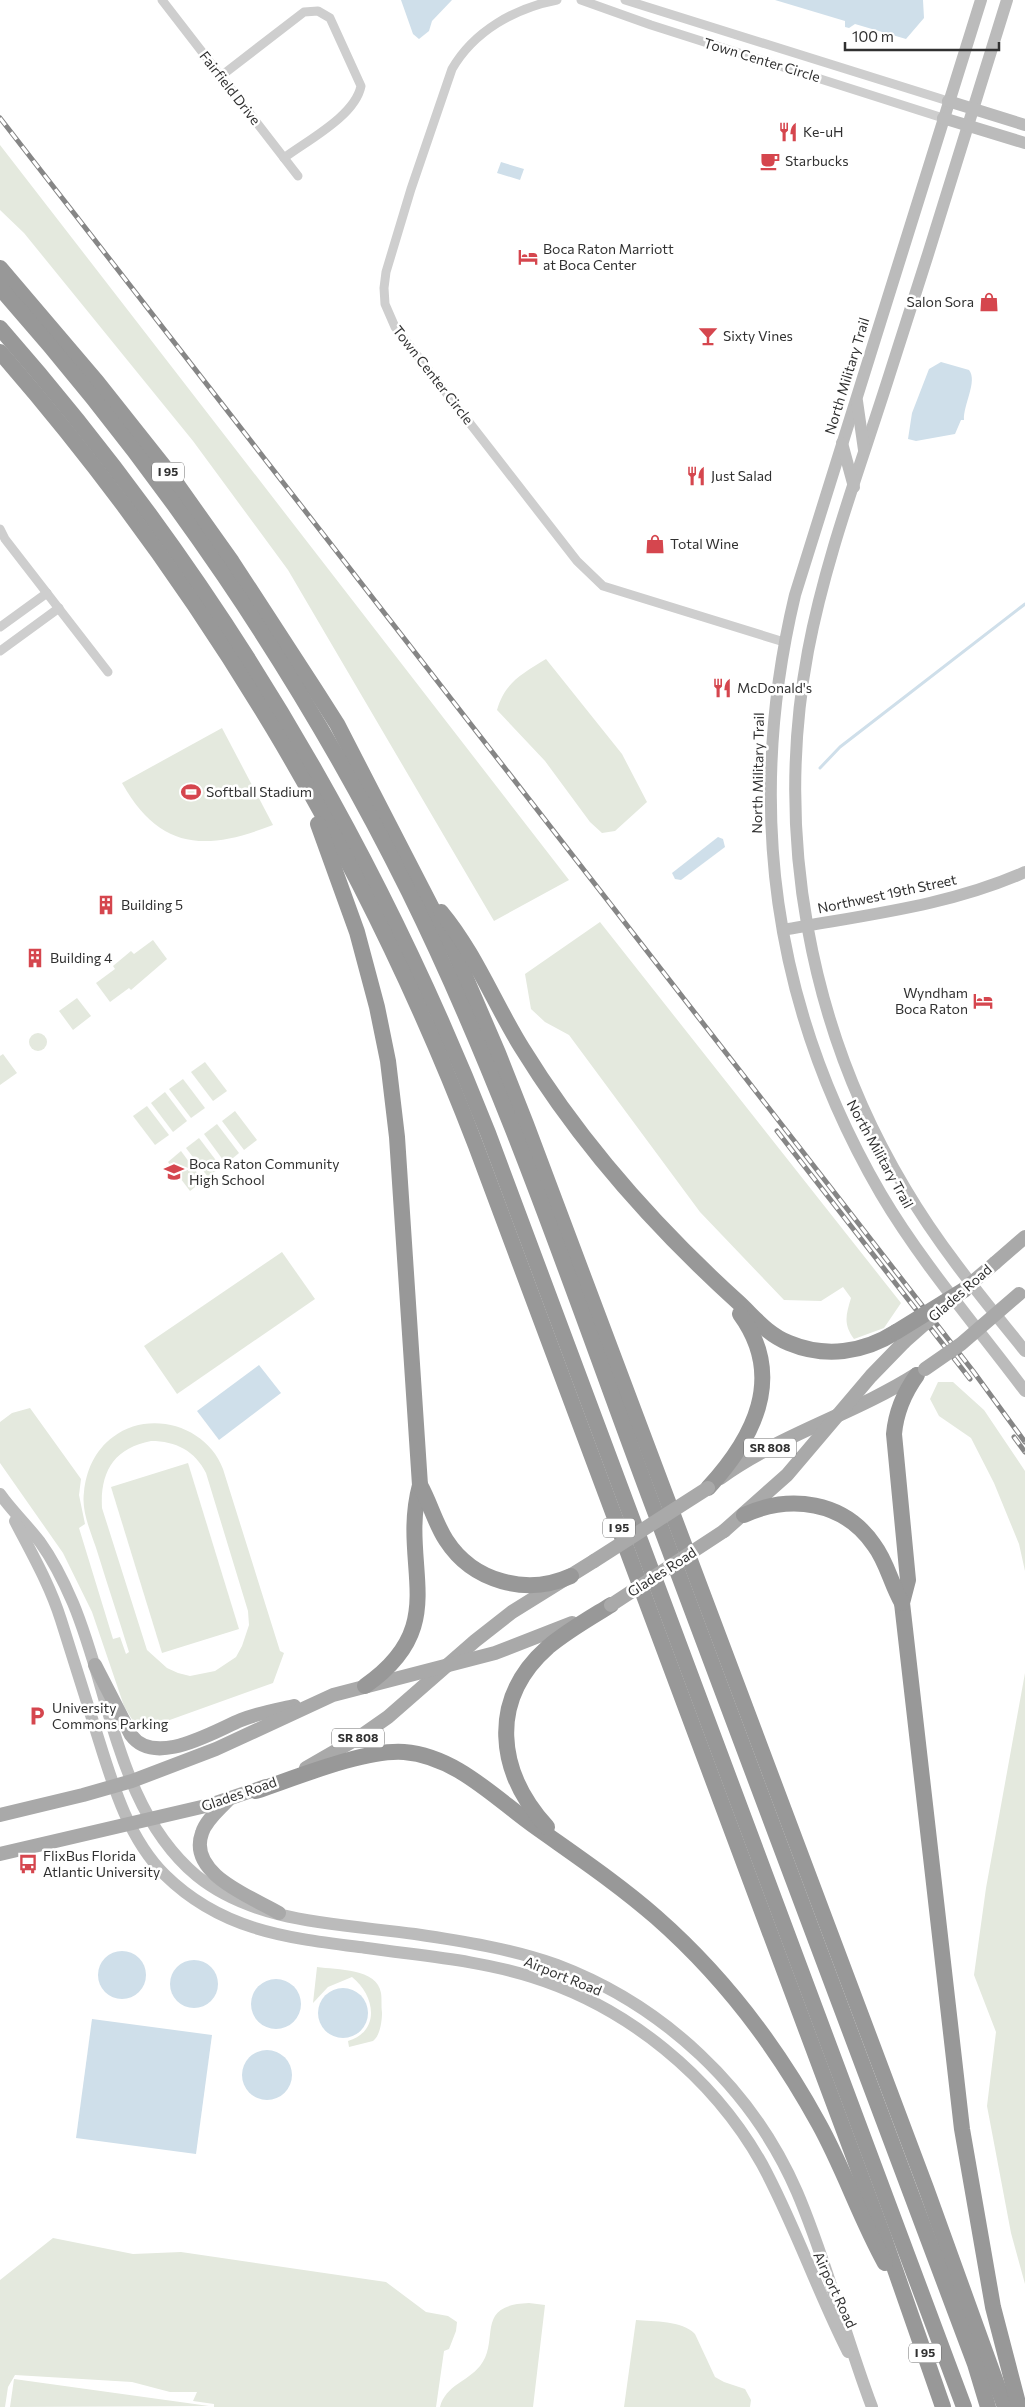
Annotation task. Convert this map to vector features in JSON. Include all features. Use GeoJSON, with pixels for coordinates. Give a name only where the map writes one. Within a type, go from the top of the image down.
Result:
{"type":"FeatureCollection","features":[{"type":"Feature","properties":{"kind":"highway","name":"I 95"},"geometry":{"type":"LineString","coordinates":[[0,268],[50,324],[137,432],[232,562],[337,724],[459,961],[513,1090],[976,2322],[1005,2407]]}},
{"type":"Feature","properties":{"kind":"highway"},"geometry":{"type":"LineString","coordinates":[[0,288],[109,418],[235,593],[352,785],[408,892],[432,943],[478,1045],[556,1246],[968,2345],[988,2407]]}},
{"type":"Feature","properties":{"kind":"highway"},"geometry":{"type":"LineString","coordinates":[[0,328],[122,476],[230,628],[285,717],[341,815],[381,890],[430,993],[488,1133],[964,2407]]}},
{"type":"Feature","properties":{"kind":"highway","name":"I 95"},"geometry":{"type":"LineString","coordinates":[[0,352],[82,451],[156,549],[240,675],[298,771],[388,940],[462,1108],[883,2235],[943,2407]]}},
{"type":"Feature","properties":{"kind":"highway"},"geometry":{"type":"LineString","coordinates":[[298,771],[352,916],[372,986],[387,1052],[397,1137],[420,1485],[414,1509],[419,1594],[416,1621],[409,1638],[388,1669],[365,1686]]}},
{"type":"Feature","properties":{"kind":"highway"},"geometry":{"type":"LineString","coordinates":[[417,882],[459,933],[522,1049],[588,1144],[638,1204],[719,1287],[765,1329],[781,1339],[806,1349],[824,1352],[855,1350],[900,1337],[964,1290]]}},
{"type":"Feature","properties":{"kind":"highway"},"geometry":{"type":"LineString","coordinates":[[708,1488],[735,1455],[749,1434],[760,1403],[762,1383],[759,1356],[752,1335],[742,1315],[719,1287]]}},
{"type":"Feature","properties":{"kind":"highway"},"geometry":{"type":"LineString","coordinates":[[902,1603],[908,1580],[894,1434],[897,1412],[904,1396],[921,1372]]}},
{"type":"Feature","properties":{"kind":"highway"},"geometry":{"type":"LineString","coordinates":[[420,1485],[447,1542],[462,1559],[481,1573],[502,1582],[531,1586],[554,1582],[571,1576]]}},
{"type":"Feature","properties":{"kind":"highway"},"geometry":{"type":"LineString","coordinates":[[744,1515],[766,1506],[789,1502],[815,1505],[840,1514],[874,1544],[902,1603],[962,2129],[990,2291],[1019,2407]]}},
{"type":"Feature","properties":{"kind":"highway"},"geometry":{"type":"LineString","coordinates":[[568,1849],[534,1812],[517,1785],[507,1749],[509,1710],[520,1680],[539,1656],[555,1642],[611,1605]]}},
{"type":"Feature","properties":{"kind":"highway"},"geometry":{"type":"LineString","coordinates":[[256,1790],[372,1754],[414,1753],[441,1761],[458,1770],[610,1880],[668,1928],[720,1982],[756,2026],[788,2071],[820,2125],[846,2177],[871,2238],[905,2300]]}},
{"type":"Feature","properties":{"kind":"main road","name":"North Military Trail"},"geometry":{"type":"LineString","coordinates":[[981,0],[804,561],[784,642],[774,708],[770,772],[771,842],[783,930],[800,1011],[823,1076],[845,1128],[882,1195],[916,1246],[1025,1390]]}},
{"type":"Feature","properties":{"kind":"main road","name":"North Military Trail"},"geometry":{"type":"LineString","coordinates":[[1007,0],[816,613],[800,706],[795,819],[806,926],[824,1004],[847,1068],[869,1119],[899,1178],[934,1234],[1025,1352]]}},
{"type":"Feature","properties":{"kind":"main road"},"geometry":{"type":"LineString","coordinates":[[948,101],[1025,125]]}},
{"type":"Feature","properties":{"kind":"main road"},"geometry":{"type":"LineString","coordinates":[[943,118],[1025,143]]}},
{"type":"Feature","properties":{"kind":"main road"},"geometry":{"type":"LineString","coordinates":[[857,396],[864,454]]}},
{"type":"Feature","properties":{"kind":"main road"},"geometry":{"type":"LineString","coordinates":[[842,443],[854,487]]}},
{"type":"Feature","properties":{"kind":"main road","name":"Northwest 19th Street"},"geometry":{"type":"LineString","coordinates":[[783,930],[931,902],[989,886],[1025,872]]}},
{"type":"Feature","properties":{"kind":"main road","name":"Glades Road"},"geometry":{"type":"LineString","coordinates":[[964,1290],[1025,1237]]}},
{"type":"Feature","properties":{"kind":"main road","name":"Glades Road"},"geometry":{"type":"LineString","coordinates":[[0,1854],[228,1800],[304,1769],[358,1738],[402,1706],[446,1666],[512,1612],[708,1488],[743,1463],[780,1442],[879,1396],[921,1372],[961,1344],[1022,1291]]}},
{"type":"Feature","properties":{"kind":"main road","name":"Glades Road"},"geometry":{"type":"LineString","coordinates":[[0,1815],[132,1781],[216,1749],[316,1702],[365,1686],[517,1646],[611,1605],[724,1531],[744,1515],[793,1469],[900,1337]]}},
{"type":"Feature","properties":{"kind":"main road","name":"Airport Road"},"geometry":{"type":"LineString","coordinates":[[4,1499],[38,1540],[59,1573],[78,1615],[132,1781],[150,1819],[174,1853],[206,1882],[238,1900],[279,1913],[456,1941],[538,1959],[607,1988],[640,2007],[678,2035],[712,2066],[737,2094],[780,2156],[796,2189],[825,2262],[872,2407]]}},
{"type":"Feature","properties":{"kind":"main road","name":"Airport Road"},"geometry":{"type":"LineString","coordinates":[[4,1499],[39,1566],[57,1607],[114,1786],[130,1824],[143,1849],[163,1873],[194,1899],[231,1920],[279,1936],[476,1964],[533,1977],[603,2007],[665,2049],[719,2102],[752,2147],[770,2180],[828,2312],[864,2386]]}},
{"type":"Feature","properties":{"kind":"main road"},"geometry":{"type":"LineString","coordinates":[[95,1665],[131,1735],[139,1744],[150,1748],[166,1748],[192,1742],[260,1713],[316,1702]]}},
{"type":"Feature","properties":{"kind":"main road"},"geometry":{"type":"LineString","coordinates":[[228,1800],[206,1824],[202,1834],[199,1849],[204,1863],[221,1880],[279,1913]]}},
{"type":"Feature","properties":{"kind":"street","name":"Fairfield Drive"},"geometry":{"type":"LineString","coordinates":[[162,0],[298,176]]}},
{"type":"Feature","properties":{"kind":"street","name":"Town Center Circle"},"geometry":{"type":"LineString","coordinates":[[557,0],[540,4],[504,19],[471,43],[460,55],[452,69],[411,189],[386,272],[384,288],[388,312],[395,327],[577,561],[603,586],[784,642]]}},
{"type":"Feature","properties":{"kind":"street","name":"Town Center Circle"},"geometry":{"type":"LineString","coordinates":[[581,0],[651,25],[943,118]]}},
{"type":"Feature","properties":{"kind":"street","name":"Town Center Circle"},"geometry":{"type":"LineString","coordinates":[[625,0],[948,101]]}},
{"type":"Feature","properties":{"kind":"street"},"geometry":{"type":"LineString","coordinates":[[221,76],[304,12],[318,10],[330,18],[361,86],[360,94],[348,111],[284,158]]}},
{"type":"Feature","properties":{"kind":"street"},"geometry":{"type":"LineString","coordinates":[[0,529],[5,539],[108,672]]}},
{"type":"Feature","properties":{"kind":"street"},"geometry":{"type":"LineString","coordinates":[[0,628],[47,593]]}},
{"type":"Feature","properties":{"kind":"street"},"geometry":{"type":"LineString","coordinates":[[0,651],[59,608]]}},
{"type":"Feature","properties":{"kind":"shaded area"},"geometry":{"type":"Polygon","coordinates":[[[401,0],[452,0],[432,21],[429,31],[419,39],[413,34],[401,0]]]}},
{"type":"Feature","properties":{"kind":"shaded area"},"geometry":{"type":"Polygon","coordinates":[[[775,0],[923,0],[924,18],[906,39],[855,24],[849,28],[845,27],[845,21],[775,0]]]}},
{"type":"Feature","properties":{"kind":"shaded area"},"geometry":{"type":"Polygon","coordinates":[[[0,145],[569,880],[494,921],[288,570],[193,441],[24,233],[0,210],[0,145]]]}},
{"type":"Feature","properties":{"kind":"shaded area"},"geometry":{"type":"Polygon","coordinates":[[[501,162],[524,169],[520,180],[497,173],[501,162]]]}},
{"type":"Feature","properties":{"kind":"shaded area"},"geometry":{"type":"Polygon","coordinates":[[[941,362],[969,370],[971,375],[971,387],[964,420],[961,420],[955,434],[916,441],[908,439],[912,413],[929,369],[941,362]]]}},
{"type":"Feature","properties":{"kind":"shaded area"},"geometry":{"type":"Polygon","coordinates":[[[546,659],[622,754],[647,802],[615,831],[602,833],[590,822],[545,761],[497,710],[500,700],[510,686],[522,674],[546,659]]]}},
{"type":"Feature","properties":{"kind":"shaded area","name":"Softball Stadium"},"geometry":{"type":"Polygon","coordinates":[[[222,728],[273,825],[226,839],[206,841],[187,839],[169,833],[152,822],[137,805],[122,783],[222,728]]]}},
{"type":"Feature","properties":{"kind":"shaded area"},"geometry":{"type":"Polygon","coordinates":[[[718,837],[723,839],[725,847],[681,880],[675,879],[672,873],[718,837]]]}},
{"type":"Feature","properties":{"kind":"shaded area"},"geometry":{"type":"Polygon","coordinates":[[[600,922],[901,1303],[884,1328],[854,1339],[848,1329],[846,1319],[851,1298],[843,1287],[821,1301],[784,1300],[700,1212],[569,1035],[545,1022],[531,1009],[525,974],[600,922]]]}},
{"type":"Feature","properties":{"kind":"shaded area"},"geometry":{"type":"Polygon","coordinates":[[[153,940],[167,959],[131,990],[129,988],[110,1002],[96,983],[115,969],[113,966],[131,951],[134,954],[153,940]]]}},
{"type":"Feature","properties":{"kind":"shaded area"},"geometry":{"type":"Polygon","coordinates":[[[77,998],[91,1016],[73,1030],[59,1011],[77,998]]]}},
{"type":"Feature","properties":{"kind":"shaded area"},"geometry":{"type":"Polygon","coordinates":[[[34,1033],[42,1033],[47,1038],[45,1049],[34,1051],[29,1046],[29,1038],[34,1033]]]}},
{"type":"Feature","properties":{"kind":"shaded area"},"geometry":{"type":"Polygon","coordinates":[[[3,1054],[17,1073],[0,1085],[0,1056],[3,1054]]]}},
{"type":"Feature","properties":{"kind":"shaded area"},"geometry":{"type":"Polygon","coordinates":[[[205,1062],[227,1091],[213,1101],[191,1072],[205,1062]]]}},
{"type":"Feature","properties":{"kind":"shaded area"},"geometry":{"type":"Polygon","coordinates":[[[183,1079],[205,1108],[191,1118],[169,1089],[183,1079]]]}},
{"type":"Feature","properties":{"kind":"shaded area"},"geometry":{"type":"Polygon","coordinates":[[[165,1092],[187,1121],[173,1132],[151,1103],[165,1092]]]}},
{"type":"Feature","properties":{"kind":"shaded area"},"geometry":{"type":"Polygon","coordinates":[[[147,1106],[169,1135],[155,1145],[133,1116],[147,1106]]]}},
{"type":"Feature","properties":{"kind":"shaded area"},"geometry":{"type":"Polygon","coordinates":[[[235,1111],[257,1140],[244,1150],[222,1121],[235,1111]]]}},
{"type":"Feature","properties":{"kind":"shaded area"},"geometry":{"type":"Polygon","coordinates":[[[217,1124],[239,1153],[226,1164],[204,1134],[217,1124]]]}},
{"type":"Feature","properties":{"kind":"shaded area"},"geometry":{"type":"Polygon","coordinates":[[[199,1138],[221,1167],[208,1177],[186,1148],[199,1138]]]}},
{"type":"Feature","properties":{"kind":"shaded area"},"geometry":{"type":"Polygon","coordinates":[[[181,1151],[203,1181],[190,1191],[168,1162],[181,1151]]]}},
{"type":"Feature","properties":{"kind":"shaded area"},"geometry":{"type":"Polygon","coordinates":[[[282,1252],[315,1299],[177,1394],[144,1346],[282,1252]]]}},
{"type":"Feature","properties":{"kind":"shaded area"},"geometry":{"type":"Polygon","coordinates":[[[259,1365],[281,1393],[219,1440],[197,1411],[259,1365]]]}},
{"type":"Feature","properties":{"kind":"shaded area"},"geometry":{"type":"Polygon","coordinates":[[[938,1382],[953,1382],[984,1410],[1025,1471],[1025,1571],[1019,1544],[994,1483],[971,1438],[939,1416],[930,1399],[938,1382]]]}},
{"type":"Feature","properties":{"kind":"shaded area"},"geometry":{"type":"Polygon","coordinates":[[[30,1408],[81,1479],[79,1495],[85,1524],[79,1528],[113,1639],[120,1637],[126,1654],[129,1652],[84,1508],[84,1492],[89,1469],[101,1448],[113,1437],[128,1429],[144,1424],[160,1423],[176,1426],[204,1442],[215,1454],[223,1469],[280,1651],[284,1653],[273,1683],[139,1731],[124,1706],[92,1612],[63,1553],[0,1463],[0,1422],[12,1413],[30,1408]],[[160,1441],[138,1444],[127,1449],[112,1464],[104,1483],[102,1508],[147,1650],[167,1668],[190,1676],[215,1671],[236,1657],[249,1625],[248,1611],[202,1465],[184,1449],[160,1441]]]}},
{"type":"Feature","properties":{"kind":"shaded area"},"geometry":{"type":"Polygon","coordinates":[[[188,1463],[239,1629],[162,1653],[111,1487],[188,1463]]]}},
{"type":"Feature","properties":{"kind":"shaded area"},"geometry":{"type":"Polygon","coordinates":[[[1025,1673],[1025,2284],[1011,2233],[987,2106],[996,2032],[974,1975],[986,1888],[1025,1673]]]}},
{"type":"Feature","properties":{"kind":"shaded area"},"geometry":{"type":"Polygon","coordinates":[[[117,1951],[127,1951],[139,1958],[146,1970],[146,1980],[139,1992],[127,1999],[117,1999],[109,1995],[102,1988],[98,1980],[98,1970],[102,1962],[109,1955],[117,1951]]]}},
{"type":"Feature","properties":{"kind":"shaded area"},"geometry":{"type":"Polygon","coordinates":[[[189,1960],[199,1960],[211,1967],[218,1979],[218,1989],[211,2001],[199,2008],[189,2008],[181,2004],[174,1997],[170,1989],[170,1979],[174,1971],[181,1964],[189,1960]]]}},
{"type":"Feature","properties":{"kind":"shaded area"},"geometry":{"type":"Polygon","coordinates":[[[317,1967],[355,1972],[372,1979],[378,1985],[381,1993],[382,2020],[379,2032],[373,2041],[349,2047],[348,2041],[359,2036],[366,2029],[370,2021],[371,2012],[366,1993],[352,1977],[328,1987],[313,2003],[317,1967]]]}},
{"type":"Feature","properties":{"kind":"shaded area"},"geometry":{"type":"Polygon","coordinates":[[[271,1979],[281,1979],[294,1986],[301,1999],[301,2009],[294,2022],[281,2029],[271,2029],[262,2025],[255,2018],[251,2009],[251,1999],[255,1990],[262,1983],[271,1979]]]}},
{"type":"Feature","properties":{"kind":"shaded area"},"geometry":{"type":"Polygon","coordinates":[[[338,1988],[348,1988],[361,1995],[368,2008],[368,2018],[361,2031],[348,2038],[338,2038],[329,2034],[322,2027],[318,2018],[318,2008],[322,1999],[329,1992],[338,1988]]]}},
{"type":"Feature","properties":{"kind":"shaded area"},"geometry":{"type":"Polygon","coordinates":[[[92,2019],[212,2035],[196,2154],[76,2138],[92,2019]]]}},
{"type":"Feature","properties":{"kind":"shaded area"},"geometry":{"type":"Polygon","coordinates":[[[272,2050],[285,2057],[291,2065],[291,2085],[285,2093],[277,2099],[262,2100],[249,2093],[243,2085],[242,2070],[249,2057],[257,2051],[272,2050]]]}},
{"type":"Feature","properties":{"kind":"shaded area"},"geometry":{"type":"Polygon","coordinates":[[[53,2238],[133,2254],[181,2252],[386,2282],[426,2312],[448,2316],[457,2322],[456,2331],[449,2349],[444,2351],[436,2407],[214,2407],[214,2404],[193,2401],[197,2392],[170,2392],[132,2382],[15,2375],[8,2387],[5,2407],[0,2407],[0,2280],[53,2238]]]}},
{"type":"Feature","properties":{"kind":"shaded area"},"geometry":{"type":"Polygon","coordinates":[[[529,2303],[545,2305],[533,2407],[440,2407],[447,2394],[475,2371],[486,2356],[494,2317],[501,2310],[512,2305],[529,2303]]]}},
{"type":"Feature","properties":{"kind":"shaded area"},"geometry":{"type":"Polygon","coordinates":[[[636,2320],[667,2322],[689,2329],[695,2334],[715,2377],[745,2389],[751,2400],[750,2407],[624,2407],[636,2320]]]}},
{"type":"Feature","properties":{"kind":"shaded area"},"geometry":{"type":"Polygon","coordinates":[[[14,2379],[209,2406],[10,2407],[14,2379]]]}},
{"type":"Feature","properties":{"kind":"waterway"},"geometry":{"type":"LineString","coordinates":[[820,768],[840,747],[1025,604]]}},
{"type":"Feature","properties":{"kind":"railway"},"geometry":{"type":"LineString","coordinates":[[0,118],[973,1371],[1025,1442]]}},
{"type":"Feature","properties":{"kind":"railway"},"geometry":{"type":"LineString","coordinates":[[777,1131],[970,1379]]}},
{"type":"Feature","properties":{"kind":"railway"},"geometry":{"type":"LineString","coordinates":[[1014,1437],[1025,1452]]}},
{"type":"Feature","properties":{"kind":"place","name":"Ke-uH"},"geometry":{"type":"Point","coordinates":[788,132]}},
{"type":"Feature","properties":{"kind":"place","name":"Starbucks"},"geometry":{"type":"Point","coordinates":[770,161]}},
{"type":"Feature","properties":{"kind":"place","name":"Boca Raton Marriott at Boca Center"},"geometry":{"type":"Point","coordinates":[528,257]}},
{"type":"Feature","properties":{"kind":"place","name":"Salon Sora"},"geometry":{"type":"Point","coordinates":[989,302]}},
{"type":"Feature","properties":{"kind":"place","name":"Sixty Vines"},"geometry":{"type":"Point","coordinates":[708,336]}},
{"type":"Feature","properties":{"kind":"place","name":"Just Salad"},"geometry":{"type":"Point","coordinates":[696,476]}},
{"type":"Feature","properties":{"kind":"place","name":"Total Wine"},"geometry":{"type":"Point","coordinates":[655,544]}},
{"type":"Feature","properties":{"kind":"place","name":"McDonald's"},"geometry":{"type":"Point","coordinates":[722,688]}},
{"type":"Feature","properties":{"kind":"place","name":"Softball Stadium"},"geometry":{"type":"Point","coordinates":[191,792]}},
{"type":"Feature","properties":{"kind":"place","name":"Building 5"},"geometry":{"type":"Point","coordinates":[106,905]}},
{"type":"Feature","properties":{"kind":"place","name":"Building 4"},"geometry":{"type":"Point","coordinates":[35,958]}},
{"type":"Feature","properties":{"kind":"place","name":"Wyndham Boca Raton"},"geometry":{"type":"Point","coordinates":[983,1001]}},
{"type":"Feature","properties":{"kind":"place","name":"Boca Raton Community High School"},"geometry":{"type":"Point","coordinates":[174,1172]}},
{"type":"Feature","properties":{"kind":"place","name":"University Commons Parking"},"geometry":{"type":"Point","coordinates":[37,1716]}},
{"type":"Feature","properties":{"kind":"place","name":"FlixBus Florida Atlantic University"},"geometry":{"type":"Point","coordinates":[28,1864]}}]}
